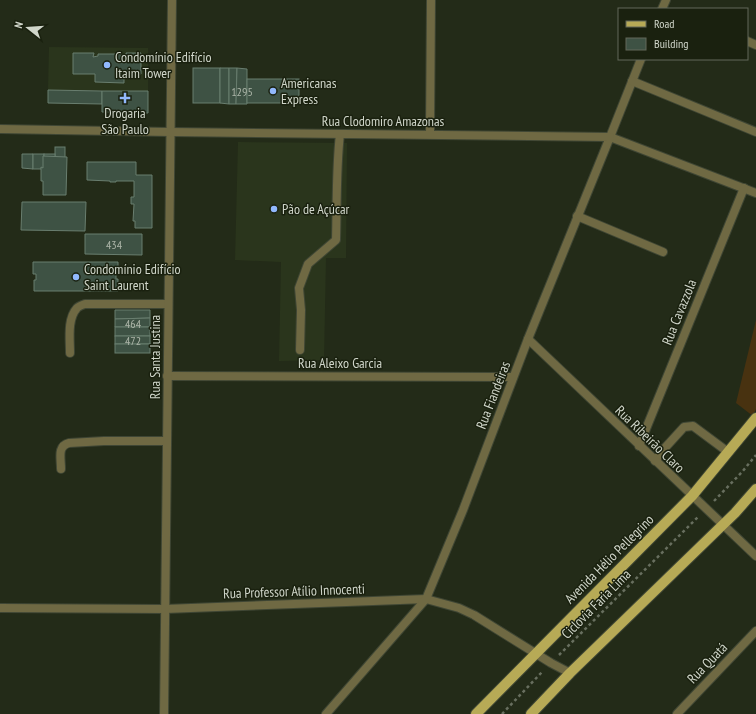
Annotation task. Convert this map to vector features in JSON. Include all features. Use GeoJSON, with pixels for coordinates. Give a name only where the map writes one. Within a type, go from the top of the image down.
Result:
{"type":"FeatureCollection","features":[{"type":"Feature","properties":{"kind":"main road","name":"Avenida Hélio Pellegrino"},"geometry":{"type":"LineString","coordinates":[[476,714],[692,496],[756,418]]}},
{"type":"Feature","properties":{"kind":"main road"},"geometry":{"type":"LineString","coordinates":[[531,714],[570,673],[735,513],[756,489]]}},
{"type":"Feature","properties":{"kind":"street","name":"Rua Santa Justina"},"geometry":{"type":"LineString","coordinates":[[164,714],[172,0]]}},
{"type":"Feature","properties":{"kind":"street"},"geometry":{"type":"LineString","coordinates":[[430,134],[431,0]]}},
{"type":"Feature","properties":{"kind":"street","name":"Rua Fiandeiras"},"geometry":{"type":"LineString","coordinates":[[326,714],[426,599],[463,510],[513,377],[641,60]]}},
{"type":"Feature","properties":{"kind":"street"},"geometry":{"type":"LineString","coordinates":[[632,81],[756,132]]}},
{"type":"Feature","properties":{"kind":"street","name":"Rua Clodomiro Amazonas"},"geometry":{"type":"LineString","coordinates":[[0,129],[610,137],[756,193]]}},
{"type":"Feature","properties":{"kind":"street"},"geometry":{"type":"LineString","coordinates":[[300,350],[301,310],[299,288],[308,264],[336,240],[336,180],[340,134]]}},
{"type":"Feature","properties":{"kind":"street","name":"Rua Cavazzola"},"geometry":{"type":"LineString","coordinates":[[639,446],[744,188]]}},
{"type":"Feature","properties":{"kind":"street"},"geometry":{"type":"LineString","coordinates":[[577,216],[663,252]]}},
{"type":"Feature","properties":{"kind":"street"},"geometry":{"type":"LineString","coordinates":[[70,352],[70,325],[72,315],[77,307],[85,304],[168,304]]}},
{"type":"Feature","properties":{"kind":"street","name":"Rua Ribeirão Claro"},"geometry":{"type":"LineString","coordinates":[[528,339],[756,556]]}},
{"type":"Feature","properties":{"kind":"street","name":"Rua Aleixo Garcia"},"geometry":{"type":"LineString","coordinates":[[167,376],[513,377]]}},
{"type":"Feature","properties":{"kind":"street"},"geometry":{"type":"LineString","coordinates":[[655,461],[663,450],[684,428],[688,426],[693,426],[728,452]]}},
{"type":"Feature","properties":{"kind":"street"},"geometry":{"type":"LineString","coordinates":[[60,469],[61,450],[64,444],[104,441],[167,441]]}},
{"type":"Feature","properties":{"kind":"street","name":"Rua Professor Atílio Innocenti"},"geometry":{"type":"LineString","coordinates":[[0,608],[165,609],[426,599],[459,608],[474,615],[551,663],[570,673]]}},
{"type":"Feature","properties":{"kind":"street","name":"Rua Quatá"},"geometry":{"type":"LineString","coordinates":[[677,714],[756,631]]}},
{"type":"Feature","properties":{"kind":"path","name":"Ciclovia Faria Lima"},"geometry":{"type":"LineString","coordinates":[[502,714],[551,663],[706,509],[742,472],[756,455]]}},
{"type":"Feature","properties":{"kind":"shaded area"},"geometry":{"type":"Polygon","coordinates":[[[49,47],[148,48],[148,91],[48,90],[49,47]]]}},
{"type":"Feature","properties":{"kind":"shaded area"},"geometry":{"type":"Polygon","coordinates":[[[238,142],[347,143],[346,258],[326,258],[324,360],[279,361],[281,262],[235,260],[238,142]]]}},
{"type":"Feature","properties":{"kind":"shaded area"},"geometry":{"type":"Polygon","coordinates":[[[756,320],[756,409],[753,416],[736,403],[756,320]]]}},
{"type":"Feature","properties":{"kind":"building","name":"Condomínio Edifício Itaim Tower"},"geometry":{"type":"Polygon","coordinates":[[[73,53],[94,53],[93,57],[98,56],[98,54],[121,54],[121,57],[126,57],[126,53],[141,53],[141,74],[124,74],[124,83],[95,82],[95,74],[73,74],[73,53]]]}},
{"type":"Feature","properties":{"kind":"building"},"geometry":{"type":"Polygon","coordinates":[[[193,68],[220,68],[220,103],[193,103],[193,68]]]}},
{"type":"Feature","properties":{"kind":"building"},"geometry":{"type":"Polygon","coordinates":[[[220,68],[229,68],[229,104],[220,103],[220,68]]]}},
{"type":"Feature","properties":{"kind":"building"},"geometry":{"type":"Polygon","coordinates":[[[229,68],[237,68],[236,104],[229,104],[229,68]]]}},
{"type":"Feature","properties":{"kind":"building"},"geometry":{"type":"Polygon","coordinates":[[[237,68],[247,69],[247,104],[236,104],[237,68]]]}},
{"type":"Feature","properties":{"kind":"building","name":"Americanas Express"},"geometry":{"type":"Polygon","coordinates":[[[247,79],[299,79],[299,103],[247,103],[247,79]]]}},
{"type":"Feature","properties":{"kind":"building"},"geometry":{"type":"Polygon","coordinates":[[[48,90],[102,91],[102,104],[48,103],[48,90]]]}},
{"type":"Feature","properties":{"kind":"building","name":"Drogaria São Paulo"},"geometry":{"type":"Polygon","coordinates":[[[102,91],[148,91],[148,113],[102,112],[102,91]]]}},
{"type":"Feature","properties":{"kind":"building"},"geometry":{"type":"Polygon","coordinates":[[[55,147],[65,147],[65,169],[55,169],[55,147]]]}},
{"type":"Feature","properties":{"kind":"building"},"geometry":{"type":"Polygon","coordinates":[[[22,154],[33,154],[33,169],[22,168],[22,154]]]}},
{"type":"Feature","properties":{"kind":"building"},"geometry":{"type":"Polygon","coordinates":[[[33,154],[44,154],[44,169],[33,169],[33,154]]]}},
{"type":"Feature","properties":{"kind":"building"},"geometry":{"type":"Polygon","coordinates":[[[44,154],[55,154],[55,169],[44,169],[44,154]]]}},
{"type":"Feature","properties":{"kind":"building"},"geometry":{"type":"Polygon","coordinates":[[[43,156],[67,157],[66,195],[43,195],[41,167],[43,168],[43,156]]]}},
{"type":"Feature","properties":{"kind":"building"},"geometry":{"type":"Polygon","coordinates":[[[87,162],[136,162],[136,175],[152,175],[152,228],[135,228],[135,221],[133,221],[134,204],[131,204],[131,197],[134,197],[134,181],[110,182],[87,180],[87,162]]]}},
{"type":"Feature","properties":{"kind":"building"},"geometry":{"type":"Polygon","coordinates":[[[22,202],[86,202],[85,231],[21,230],[22,202]]]}},
{"type":"Feature","properties":{"kind":"building"},"geometry":{"type":"Polygon","coordinates":[[[85,234],[142,234],[142,255],[85,254],[85,234]]]}},
{"type":"Feature","properties":{"kind":"building","name":"Condomínio Edifício Saint Laurent"},"geometry":{"type":"Polygon","coordinates":[[[33,262],[118,262],[118,274],[116,274],[116,279],[118,279],[118,291],[34,291],[34,280],[36,280],[36,274],[33,274],[33,262]]]}},
{"type":"Feature","properties":{"kind":"building"},"geometry":{"type":"Polygon","coordinates":[[[115,310],[150,310],[150,318],[115,319],[115,310]]]}},
{"type":"Feature","properties":{"kind":"building"},"geometry":{"type":"Polygon","coordinates":[[[150,318],[150,327],[115,327],[115,319],[150,318]]]}},
{"type":"Feature","properties":{"kind":"building"},"geometry":{"type":"Polygon","coordinates":[[[115,327],[150,327],[150,336],[115,336],[115,327]]]}},
{"type":"Feature","properties":{"kind":"building"},"geometry":{"type":"Polygon","coordinates":[[[115,336],[150,336],[150,344],[115,344],[115,336]]]}},
{"type":"Feature","properties":{"kind":"building"},"geometry":{"type":"Polygon","coordinates":[[[115,344],[150,344],[150,353],[115,353],[115,344]]]}},
{"type":"Feature","properties":{"kind":"place","name":"Condomínio Edifício Itaim Tower"},"geometry":{"type":"Point","coordinates":[107,65]}},
{"type":"Feature","properties":{"kind":"place","name":"Americanas Express"},"geometry":{"type":"Point","coordinates":[273,91]}},
{"type":"Feature","properties":{"kind":"place","name":"Drogaria São Paulo"},"geometry":{"type":"Point","coordinates":[125,98]}},
{"type":"Feature","properties":{"kind":"place","name":"Pão de Açúcar"},"geometry":{"type":"Point","coordinates":[274,209]}},
{"type":"Feature","properties":{"kind":"place","name":"Condomínio Edifício Saint Laurent"},"geometry":{"type":"Point","coordinates":[76,277]}}]}
